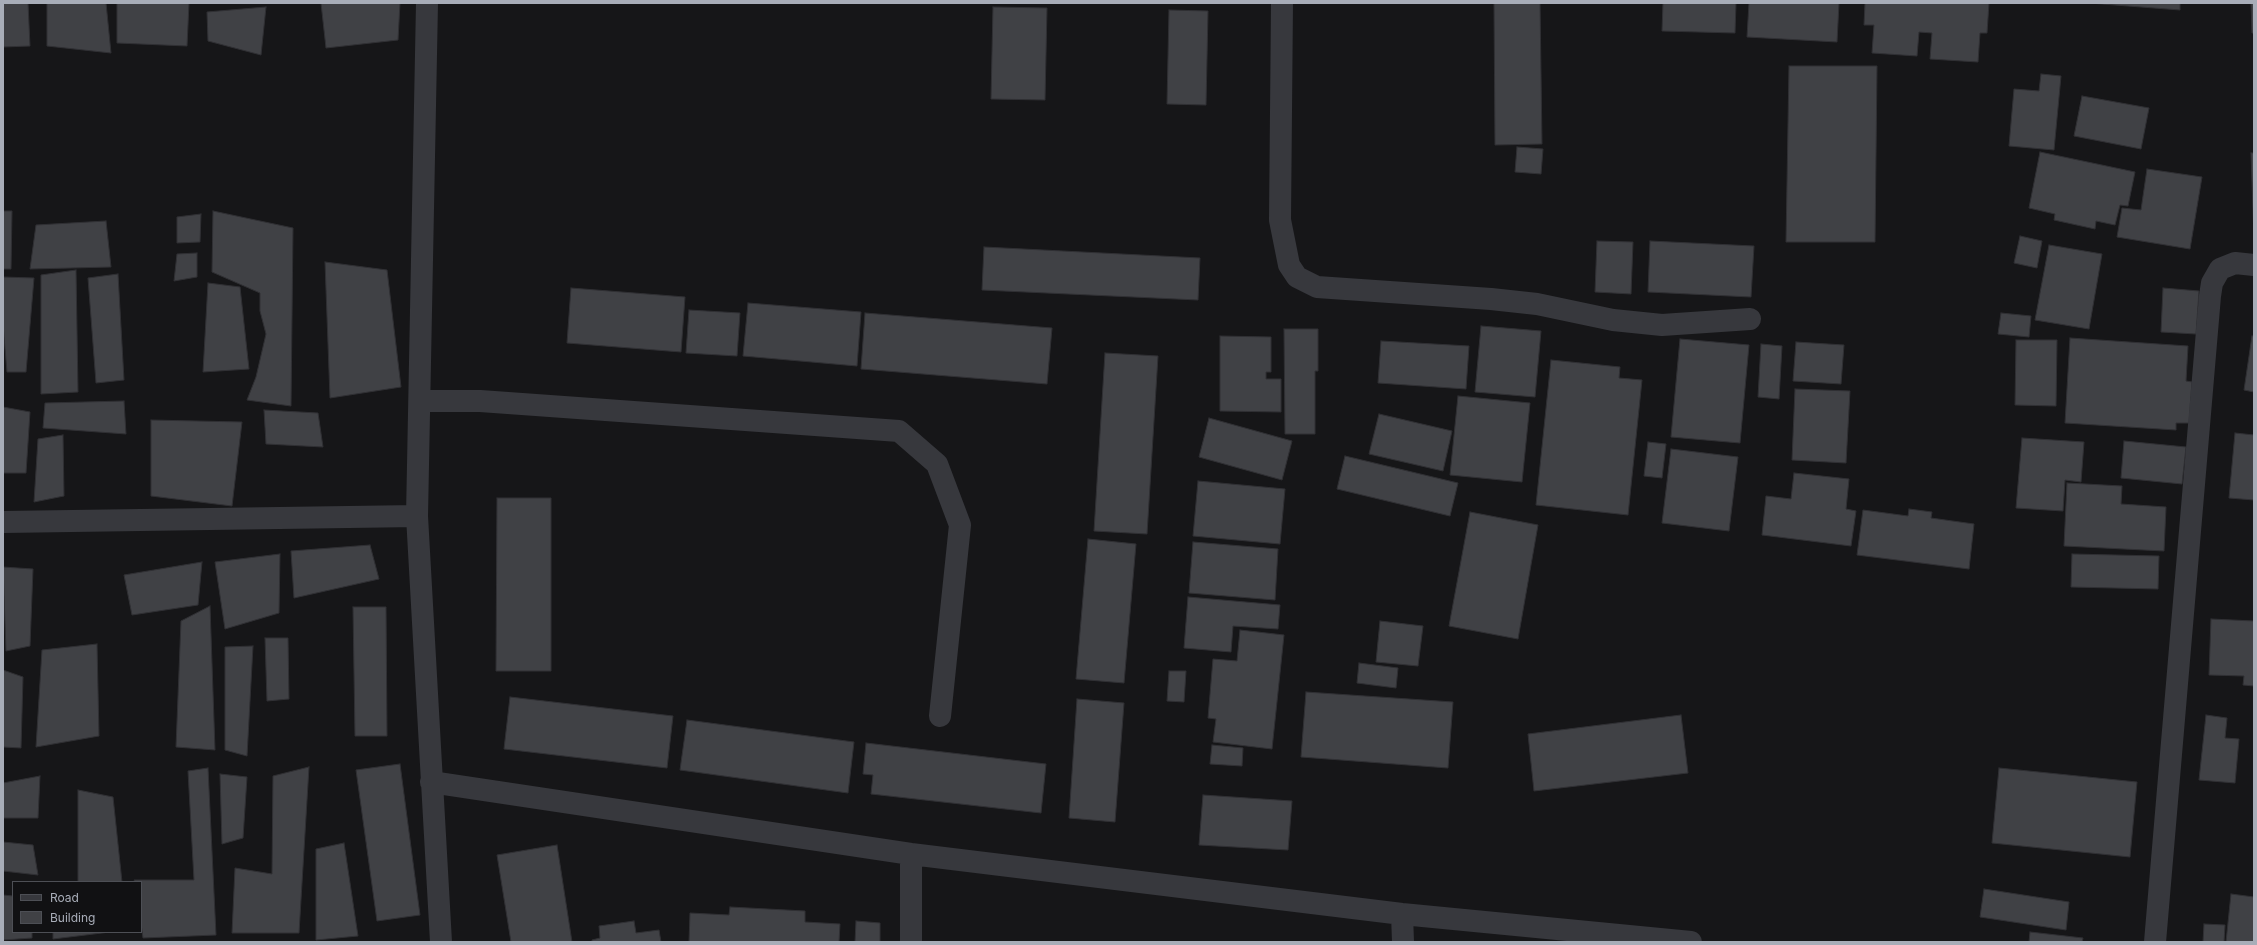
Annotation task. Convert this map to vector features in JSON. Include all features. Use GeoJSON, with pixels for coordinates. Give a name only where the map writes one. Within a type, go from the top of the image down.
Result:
{"type":"FeatureCollection","features":[{"type":"Feature","properties":{"kind":"street"},"geometry":{"type":"LineString","coordinates":[[428,3],[417,516],[441,942]]}},
{"type":"Feature","properties":{"kind":"street"},"geometry":{"type":"LineString","coordinates":[[1282,3],[1280,220],[1289,265],[1297,276],[1317,287],[1491,299],[1537,304],[1613,320],[1662,325],[1750,319]]}},
{"type":"Feature","properties":{"kind":"street"},"geometry":{"type":"LineString","coordinates":[[2155,942],[2210,296],[2212,283],[2220,269],[2235,263],[2254,265]]}},
{"type":"Feature","properties":{"kind":"street"},"geometry":{"type":"LineString","coordinates":[[420,401],[480,401],[899,431],[937,464],[960,525],[940,716]]}},
{"type":"Feature","properties":{"kind":"street"},"geometry":{"type":"LineString","coordinates":[[3,522],[417,516]]}},
{"type":"Feature","properties":{"kind":"street"},"geometry":{"type":"LineString","coordinates":[[431,782],[911,854],[1402,914],[1691,942]]}},
{"type":"Feature","properties":{"kind":"street"},"geometry":{"type":"LineString","coordinates":[[911,854],[911,942]]}},
{"type":"Feature","properties":{"kind":"street"},"geometry":{"type":"LineString","coordinates":[[1402,914],[1403,942]]}},
{"type":"Feature","properties":{"kind":"building"},"geometry":{"type":"Polygon","coordinates":[[[3,3],[28,3],[30,46],[3,47],[3,3]]]}},
{"type":"Feature","properties":{"kind":"building"},"geometry":{"type":"Polygon","coordinates":[[[47,3],[106,3],[111,53],[47,46],[47,3]]]}},
{"type":"Feature","properties":{"kind":"building"},"geometry":{"type":"Polygon","coordinates":[[[117,3],[189,3],[187,46],[117,43],[117,3]]]}},
{"type":"Feature","properties":{"kind":"building"},"geometry":{"type":"Polygon","coordinates":[[[321,3],[400,3],[398,40],[326,48],[321,3]]]}},
{"type":"Feature","properties":{"kind":"building"},"geometry":{"type":"Polygon","coordinates":[[[1494,3],[1540,3],[1542,144],[1495,145],[1494,3]]]}},
{"type":"Feature","properties":{"kind":"building"},"geometry":{"type":"Polygon","coordinates":[[[1663,3],[1736,3],[1735,33],[1662,31],[1663,3]]]}},
{"type":"Feature","properties":{"kind":"building"},"geometry":{"type":"Polygon","coordinates":[[[1749,3],[1839,3],[1837,42],[1747,37],[1749,3]]]}},
{"type":"Feature","properties":{"kind":"building"},"geometry":{"type":"Polygon","coordinates":[[[1865,3],[1989,3],[1987,33],[1980,33],[1978,62],[1930,59],[1932,33],[1919,32],[1917,56],[1872,53],[1874,25],[1864,25],[1865,3]]]}},
{"type":"Feature","properties":{"kind":"building"},"geometry":{"type":"Polygon","coordinates":[[[2089,3],[2180,3],[2180,10],[2089,3]]]}},
{"type":"Feature","properties":{"kind":"building"},"geometry":{"type":"Polygon","coordinates":[[[2251,3],[2254,3],[2254,33],[2252,33],[2251,3]]]}},
{"type":"Feature","properties":{"kind":"building"},"geometry":{"type":"Polygon","coordinates":[[[266,7],[261,55],[208,41],[207,12],[266,7]]]}},
{"type":"Feature","properties":{"kind":"building"},"geometry":{"type":"Polygon","coordinates":[[[993,7],[1047,8],[1045,100],[991,99],[993,7]]]}},
{"type":"Feature","properties":{"kind":"building"},"geometry":{"type":"Polygon","coordinates":[[[1169,10],[1208,11],[1206,105],[1167,104],[1169,10]]]}},
{"type":"Feature","properties":{"kind":"building"},"geometry":{"type":"Polygon","coordinates":[[[1789,66],[1877,66],[1875,242],[1786,242],[1789,66]]]}},
{"type":"Feature","properties":{"kind":"building"},"geometry":{"type":"Polygon","coordinates":[[[2041,74],[2061,76],[2054,150],[2009,146],[2014,89],[2039,91],[2041,74]]]}},
{"type":"Feature","properties":{"kind":"building"},"geometry":{"type":"Polygon","coordinates":[[[2082,96],[2149,108],[2141,149],[2074,136],[2082,96]]]}},
{"type":"Feature","properties":{"kind":"building"},"geometry":{"type":"Polygon","coordinates":[[[1517,147],[1543,149],[1541,174],[1515,172],[1517,147]]]}},
{"type":"Feature","properties":{"kind":"building"},"geometry":{"type":"Polygon","coordinates":[[[2040,152],[2135,172],[2128,206],[2120,205],[2115,225],[2096,221],[2095,229],[2054,220],[2055,214],[2029,208],[2040,152]]]}},
{"type":"Feature","properties":{"kind":"building"},"geometry":{"type":"Polygon","coordinates":[[[2251,153],[2254,153],[2254,238],[2251,153]]]}},
{"type":"Feature","properties":{"kind":"building"},"geometry":{"type":"Polygon","coordinates":[[[2147,169],[2202,177],[2190,249],[2117,237],[2122,208],[2141,210],[2147,169]]]}},
{"type":"Feature","properties":{"kind":"building"},"geometry":{"type":"Polygon","coordinates":[[[3,211],[12,211],[11,269],[3,269],[3,211]]]}},
{"type":"Feature","properties":{"kind":"building"},"geometry":{"type":"Polygon","coordinates":[[[213,211],[293,228],[291,406],[247,400],[256,377],[266,334],[260,311],[260,293],[212,272],[213,211]]]}},
{"type":"Feature","properties":{"kind":"building"},"geometry":{"type":"Polygon","coordinates":[[[201,214],[200,242],[177,243],[177,217],[201,214]]]}},
{"type":"Feature","properties":{"kind":"building"},"geometry":{"type":"Polygon","coordinates":[[[106,221],[111,267],[30,269],[36,225],[106,221]]]}},
{"type":"Feature","properties":{"kind":"building"},"geometry":{"type":"Polygon","coordinates":[[[2020,236],[2042,241],[2037,268],[2014,263],[2020,236]]]}},
{"type":"Feature","properties":{"kind":"building"},"geometry":{"type":"Polygon","coordinates":[[[1597,241],[1633,242],[1631,294],[1595,292],[1597,241]]]}},
{"type":"Feature","properties":{"kind":"building"},"geometry":{"type":"Polygon","coordinates":[[[1650,241],[1754,246],[1751,297],[1648,292],[1650,241]]]}},
{"type":"Feature","properties":{"kind":"building"},"geometry":{"type":"Polygon","coordinates":[[[2049,245],[2102,254],[2089,329],[2035,320],[2049,245]]]}},
{"type":"Feature","properties":{"kind":"building"},"geometry":{"type":"Polygon","coordinates":[[[984,247],[1200,258],[1198,300],[982,290],[984,247]]]}},
{"type":"Feature","properties":{"kind":"building"},"geometry":{"type":"Polygon","coordinates":[[[197,253],[197,277],[174,281],[177,254],[197,253]]]}},
{"type":"Feature","properties":{"kind":"building"},"geometry":{"type":"Polygon","coordinates":[[[325,262],[387,270],[401,387],[330,398],[325,262]]]}},
{"type":"Feature","properties":{"kind":"building"},"geometry":{"type":"Polygon","coordinates":[[[76,270],[78,392],[41,394],[41,275],[76,270]]]}},
{"type":"Feature","properties":{"kind":"building"},"geometry":{"type":"Polygon","coordinates":[[[118,274],[124,380],[96,383],[88,278],[118,274]]]}},
{"type":"Feature","properties":{"kind":"building"},"geometry":{"type":"Polygon","coordinates":[[[3,277],[34,278],[26,372],[7,372],[3,325],[3,277]]]}},
{"type":"Feature","properties":{"kind":"building"},"geometry":{"type":"Polygon","coordinates":[[[208,283],[240,287],[249,369],[203,372],[208,283]]]}},
{"type":"Feature","properties":{"kind":"building"},"geometry":{"type":"Polygon","coordinates":[[[571,288],[685,297],[681,352],[567,343],[571,288]]]}},
{"type":"Feature","properties":{"kind":"building"},"geometry":{"type":"Polygon","coordinates":[[[2163,288],[2199,291],[2196,334],[2161,332],[2163,288]]]}},
{"type":"Feature","properties":{"kind":"building"},"geometry":{"type":"Polygon","coordinates":[[[748,303],[861,312],[857,366],[743,356],[748,303]]]}},
{"type":"Feature","properties":{"kind":"building"},"geometry":{"type":"Polygon","coordinates":[[[689,310],[740,313],[737,356],[686,353],[689,310]]]}},
{"type":"Feature","properties":{"kind":"building"},"geometry":{"type":"Polygon","coordinates":[[[865,313],[1052,328],[1047,384],[861,369],[865,313]]]}},
{"type":"Feature","properties":{"kind":"building"},"geometry":{"type":"Polygon","coordinates":[[[2001,313],[2031,316],[2029,337],[1998,334],[2001,313]]]}},
{"type":"Feature","properties":{"kind":"building"},"geometry":{"type":"Polygon","coordinates":[[[1481,326],[1541,331],[1535,397],[1475,392],[1481,326]]]}},
{"type":"Feature","properties":{"kind":"building"},"geometry":{"type":"Polygon","coordinates":[[[1284,329],[1318,329],[1318,371],[1315,371],[1315,434],[1285,434],[1284,329]]]}},
{"type":"Feature","properties":{"kind":"building"},"geometry":{"type":"Polygon","coordinates":[[[1220,336],[1271,337],[1271,372],[1266,372],[1266,379],[1281,379],[1281,412],[1220,411],[1220,336]]]}},
{"type":"Feature","properties":{"kind":"building"},"geometry":{"type":"Polygon","coordinates":[[[2252,336],[2254,336],[2254,392],[2244,390],[2252,336]]]}},
{"type":"Feature","properties":{"kind":"building"},"geometry":{"type":"Polygon","coordinates":[[[2070,338],[2188,346],[2186,381],[2192,382],[2189,423],[2176,423],[2176,430],[2065,423],[2070,338]]]}},
{"type":"Feature","properties":{"kind":"building"},"geometry":{"type":"Polygon","coordinates":[[[1680,339],[1749,345],[1740,443],[1671,437],[1680,339]]]}},
{"type":"Feature","properties":{"kind":"building"},"geometry":{"type":"Polygon","coordinates":[[[2016,340],[2057,340],[2056,406],[2015,405],[2016,340]]]}},
{"type":"Feature","properties":{"kind":"building"},"geometry":{"type":"Polygon","coordinates":[[[1381,341],[1469,346],[1466,389],[1378,383],[1381,341]]]}},
{"type":"Feature","properties":{"kind":"building"},"geometry":{"type":"Polygon","coordinates":[[[1796,342],[1844,345],[1841,384],[1793,381],[1796,342]]]}},
{"type":"Feature","properties":{"kind":"building"},"geometry":{"type":"Polygon","coordinates":[[[1761,344],[1782,346],[1779,399],[1758,397],[1761,344]]]}},
{"type":"Feature","properties":{"kind":"building"},"geometry":{"type":"Polygon","coordinates":[[[1105,353],[1158,356],[1147,534],[1094,531],[1105,353]]]}},
{"type":"Feature","properties":{"kind":"building"},"geometry":{"type":"Polygon","coordinates":[[[1551,360],[1620,367],[1619,378],[1642,380],[1628,515],[1536,505],[1551,360]]]}},
{"type":"Feature","properties":{"kind":"building"},"geometry":{"type":"Polygon","coordinates":[[[1795,389],[1850,391],[1846,463],[1792,460],[1795,389]]]}},
{"type":"Feature","properties":{"kind":"building"},"geometry":{"type":"Polygon","coordinates":[[[1458,396],[1530,403],[1522,482],[1450,475],[1458,396]]]}},
{"type":"Feature","properties":{"kind":"building"},"geometry":{"type":"Polygon","coordinates":[[[124,401],[126,434],[43,428],[45,403],[124,401]]]}},
{"type":"Feature","properties":{"kind":"building"},"geometry":{"type":"Polygon","coordinates":[[[3,407],[30,412],[26,473],[3,473],[3,407]]]}},
{"type":"Feature","properties":{"kind":"building"},"geometry":{"type":"Polygon","coordinates":[[[264,410],[318,413],[323,447],[266,444],[264,410]]]}},
{"type":"Feature","properties":{"kind":"building"},"geometry":{"type":"Polygon","coordinates":[[[1379,414],[1452,431],[1443,471],[1369,454],[1379,414]]]}},
{"type":"Feature","properties":{"kind":"building"},"geometry":{"type":"Polygon","coordinates":[[[1209,418],[1292,441],[1282,480],[1199,457],[1209,418]]]}},
{"type":"Feature","properties":{"kind":"building"},"geometry":{"type":"Polygon","coordinates":[[[151,420],[242,422],[232,506],[151,496],[151,420]]]}},
{"type":"Feature","properties":{"kind":"building"},"geometry":{"type":"Polygon","coordinates":[[[2235,433],[2254,435],[2254,500],[2229,498],[2235,433]]]}},
{"type":"Feature","properties":{"kind":"building"},"geometry":{"type":"Polygon","coordinates":[[[63,435],[64,496],[34,502],[38,439],[63,435]]]}},
{"type":"Feature","properties":{"kind":"building"},"geometry":{"type":"Polygon","coordinates":[[[2022,438],[2084,442],[2081,482],[2065,480],[2063,511],[2016,508],[2022,438]]]}},
{"type":"Feature","properties":{"kind":"building"},"geometry":{"type":"Polygon","coordinates":[[[2124,441],[2186,447],[2182,484],[2121,478],[2124,441]]]}},
{"type":"Feature","properties":{"kind":"building"},"geometry":{"type":"Polygon","coordinates":[[[1648,442],[1666,444],[1662,478],[1644,476],[1648,442]]]}},
{"type":"Feature","properties":{"kind":"building"},"geometry":{"type":"Polygon","coordinates":[[[1671,449],[1738,457],[1729,531],[1662,523],[1671,449]]]}},
{"type":"Feature","properties":{"kind":"building"},"geometry":{"type":"Polygon","coordinates":[[[1345,456],[1458,483],[1450,516],[1337,489],[1345,456]]]}},
{"type":"Feature","properties":{"kind":"building"},"geometry":{"type":"Polygon","coordinates":[[[1794,473],[1849,479],[1846,509],[1856,511],[1851,546],[1762,535],[1766,496],[1791,499],[1794,473]]]}},
{"type":"Feature","properties":{"kind":"building"},"geometry":{"type":"Polygon","coordinates":[[[1198,481],[1285,489],[1280,544],[1193,536],[1198,481]]]}},
{"type":"Feature","properties":{"kind":"building"},"geometry":{"type":"Polygon","coordinates":[[[2067,483],[2122,486],[2121,504],[2166,507],[2164,551],[2064,546],[2067,483]]]}},
{"type":"Feature","properties":{"kind":"building"},"geometry":{"type":"Polygon","coordinates":[[[497,498],[551,498],[551,671],[496,671],[497,498]]]}},
{"type":"Feature","properties":{"kind":"building"},"geometry":{"type":"Polygon","coordinates":[[[1909,509],[1932,512],[1931,518],[1974,524],[1969,569],[1857,555],[1863,510],[1908,516],[1909,509]]]}},
{"type":"Feature","properties":{"kind":"building"},"geometry":{"type":"Polygon","coordinates":[[[1470,512],[1538,525],[1518,639],[1449,626],[1470,512]]]}},
{"type":"Feature","properties":{"kind":"building"},"geometry":{"type":"Polygon","coordinates":[[[1088,539],[1136,544],[1124,683],[1076,679],[1088,539]]]}},
{"type":"Feature","properties":{"kind":"building"},"geometry":{"type":"Polygon","coordinates":[[[1193,542],[1278,549],[1275,600],[1189,593],[1193,542]]]}},
{"type":"Feature","properties":{"kind":"building"},"geometry":{"type":"Polygon","coordinates":[[[370,545],[379,579],[294,598],[291,551],[370,545]]]}},
{"type":"Feature","properties":{"kind":"building"},"geometry":{"type":"Polygon","coordinates":[[[280,554],[279,613],[225,629],[215,562],[280,554]]]}},
{"type":"Feature","properties":{"kind":"building"},"geometry":{"type":"Polygon","coordinates":[[[2072,554],[2159,556],[2158,589],[2071,587],[2072,554]]]}},
{"type":"Feature","properties":{"kind":"building"},"geometry":{"type":"Polygon","coordinates":[[[202,562],[198,605],[132,615],[124,575],[202,562]]]}},
{"type":"Feature","properties":{"kind":"building"},"geometry":{"type":"Polygon","coordinates":[[[3,567],[33,569],[30,646],[6,651],[3,567]]]}},
{"type":"Feature","properties":{"kind":"building"},"geometry":{"type":"Polygon","coordinates":[[[1188,597],[1280,605],[1278,629],[1233,626],[1231,652],[1184,648],[1188,597]]]}},
{"type":"Feature","properties":{"kind":"building"},"geometry":{"type":"Polygon","coordinates":[[[210,606],[215,750],[176,747],[181,621],[210,606]]]}},
{"type":"Feature","properties":{"kind":"building"},"geometry":{"type":"Polygon","coordinates":[[[353,607],[386,607],[387,736],[355,736],[353,607]]]}},
{"type":"Feature","properties":{"kind":"building"},"geometry":{"type":"Polygon","coordinates":[[[2211,619],[2254,621],[2254,686],[2243,685],[2244,676],[2209,675],[2211,619]]]}},
{"type":"Feature","properties":{"kind":"building"},"geometry":{"type":"Polygon","coordinates":[[[1380,621],[1423,626],[1418,666],[1376,662],[1380,621]]]}},
{"type":"Feature","properties":{"kind":"building"},"geometry":{"type":"Polygon","coordinates":[[[1240,630],[1284,635],[1272,749],[1213,742],[1216,719],[1208,718],[1213,659],[1237,661],[1240,630]]]}},
{"type":"Feature","properties":{"kind":"building"},"geometry":{"type":"Polygon","coordinates":[[[265,638],[288,638],[289,699],[267,701],[265,638]]]}},
{"type":"Feature","properties":{"kind":"building"},"geometry":{"type":"Polygon","coordinates":[[[97,644],[99,736],[36,747],[42,650],[97,644]]]}},
{"type":"Feature","properties":{"kind":"building"},"geometry":{"type":"Polygon","coordinates":[[[253,646],[247,756],[225,750],[225,647],[253,646]]]}},
{"type":"Feature","properties":{"kind":"building"},"geometry":{"type":"Polygon","coordinates":[[[1359,663],[1398,668],[1396,688],[1357,683],[1359,663]]]}},
{"type":"Feature","properties":{"kind":"building"},"geometry":{"type":"Polygon","coordinates":[[[3,670],[23,677],[21,748],[3,747],[3,670]]]}},
{"type":"Feature","properties":{"kind":"building"},"geometry":{"type":"Polygon","coordinates":[[[1169,671],[1186,671],[1184,702],[1167,701],[1169,671]]]}},
{"type":"Feature","properties":{"kind":"building"},"geometry":{"type":"Polygon","coordinates":[[[1306,692],[1453,702],[1448,768],[1301,757],[1306,692]]]}},
{"type":"Feature","properties":{"kind":"building"},"geometry":{"type":"Polygon","coordinates":[[[510,697],[673,716],[667,768],[504,749],[510,697]]]}},
{"type":"Feature","properties":{"kind":"building"},"geometry":{"type":"Polygon","coordinates":[[[1077,699],[1124,703],[1115,822],[1069,818],[1077,699]]]}},
{"type":"Feature","properties":{"kind":"building"},"geometry":{"type":"Polygon","coordinates":[[[1681,715],[1688,773],[1534,791],[1528,734],[1681,715]]]}},
{"type":"Feature","properties":{"kind":"building"},"geometry":{"type":"Polygon","coordinates":[[[2206,715],[2227,718],[2225,738],[2239,739],[2235,783],[2199,780],[2206,715]]]}},
{"type":"Feature","properties":{"kind":"building"},"geometry":{"type":"Polygon","coordinates":[[[687,720],[854,742],[848,793],[680,770],[687,720]]]}},
{"type":"Feature","properties":{"kind":"building"},"geometry":{"type":"Polygon","coordinates":[[[866,743],[1046,764],[1041,813],[871,794],[873,775],[863,774],[866,743]]]}},
{"type":"Feature","properties":{"kind":"building"},"geometry":{"type":"Polygon","coordinates":[[[1212,745],[1243,748],[1242,766],[1210,764],[1212,745]]]}},
{"type":"Feature","properties":{"kind":"building"},"geometry":{"type":"Polygon","coordinates":[[[400,764],[420,915],[377,921],[356,770],[400,764]]]}},
{"type":"Feature","properties":{"kind":"building"},"geometry":{"type":"Polygon","coordinates":[[[309,767],[299,933],[232,933],[235,868],[272,874],[273,776],[309,767]]]}},
{"type":"Feature","properties":{"kind":"building"},"geometry":{"type":"Polygon","coordinates":[[[208,768],[216,935],[143,938],[142,881],[134,880],[194,880],[188,771],[208,768]]]}},
{"type":"Feature","properties":{"kind":"building"},"geometry":{"type":"Polygon","coordinates":[[[1999,768],[2137,782],[2130,857],[1992,843],[1999,768]]]}},
{"type":"Feature","properties":{"kind":"building"},"geometry":{"type":"Polygon","coordinates":[[[220,774],[247,777],[243,838],[222,844],[220,774]]]}},
{"type":"Feature","properties":{"kind":"building"},"geometry":{"type":"Polygon","coordinates":[[[40,776],[38,818],[3,818],[3,783],[40,776]]]}},
{"type":"Feature","properties":{"kind":"building"},"geometry":{"type":"Polygon","coordinates":[[[78,790],[113,797],[122,881],[78,881],[78,790]]]}},
{"type":"Feature","properties":{"kind":"building"},"geometry":{"type":"Polygon","coordinates":[[[1203,795],[1292,801],[1288,850],[1199,845],[1203,795]]]}},
{"type":"Feature","properties":{"kind":"building"},"geometry":{"type":"Polygon","coordinates":[[[3,842],[33,845],[38,875],[3,871],[3,842]]]}},
{"type":"Feature","properties":{"kind":"building"},"geometry":{"type":"Polygon","coordinates":[[[344,843],[358,936],[316,940],[316,849],[344,843]]]}},
{"type":"Feature","properties":{"kind":"building"},"geometry":{"type":"Polygon","coordinates":[[[557,845],[572,942],[511,942],[497,855],[557,845]]]}},
{"type":"Feature","properties":{"kind":"building"},"geometry":{"type":"Polygon","coordinates":[[[1984,889],[2069,902],[2066,930],[1980,917],[1984,889]]]}},
{"type":"Feature","properties":{"kind":"building"},"geometry":{"type":"Polygon","coordinates":[[[2231,894],[2254,897],[2254,942],[2226,942],[2231,894]]]}},
{"type":"Feature","properties":{"kind":"building"},"geometry":{"type":"Polygon","coordinates":[[[3,895],[12,896],[12,933],[32,933],[32,938],[3,940],[3,895]]]}},
{"type":"Feature","properties":{"kind":"building"},"geometry":{"type":"Polygon","coordinates":[[[730,907],[805,911],[805,922],[840,924],[839,942],[689,942],[690,913],[729,915],[730,907]]]}},
{"type":"Feature","properties":{"kind":"building"},"geometry":{"type":"Polygon","coordinates":[[[634,921],[636,933],[659,930],[661,942],[592,942],[592,940],[600,938],[599,926],[634,921]]]}},
{"type":"Feature","properties":{"kind":"building"},"geometry":{"type":"Polygon","coordinates":[[[856,921],[880,923],[880,942],[855,942],[856,921]]]}},
{"type":"Feature","properties":{"kind":"building"},"geometry":{"type":"Polygon","coordinates":[[[2204,924],[2225,925],[2224,942],[2203,942],[2204,924]]]}},
{"type":"Feature","properties":{"kind":"building"},"geometry":{"type":"Polygon","coordinates":[[[2030,932],[2083,938],[2082,942],[2029,942],[2030,932]]]}},
{"type":"Feature","properties":{"kind":"building"},"geometry":{"type":"Polygon","coordinates":[[[53,933],[102,933],[53,939],[53,933]]]}}]}
